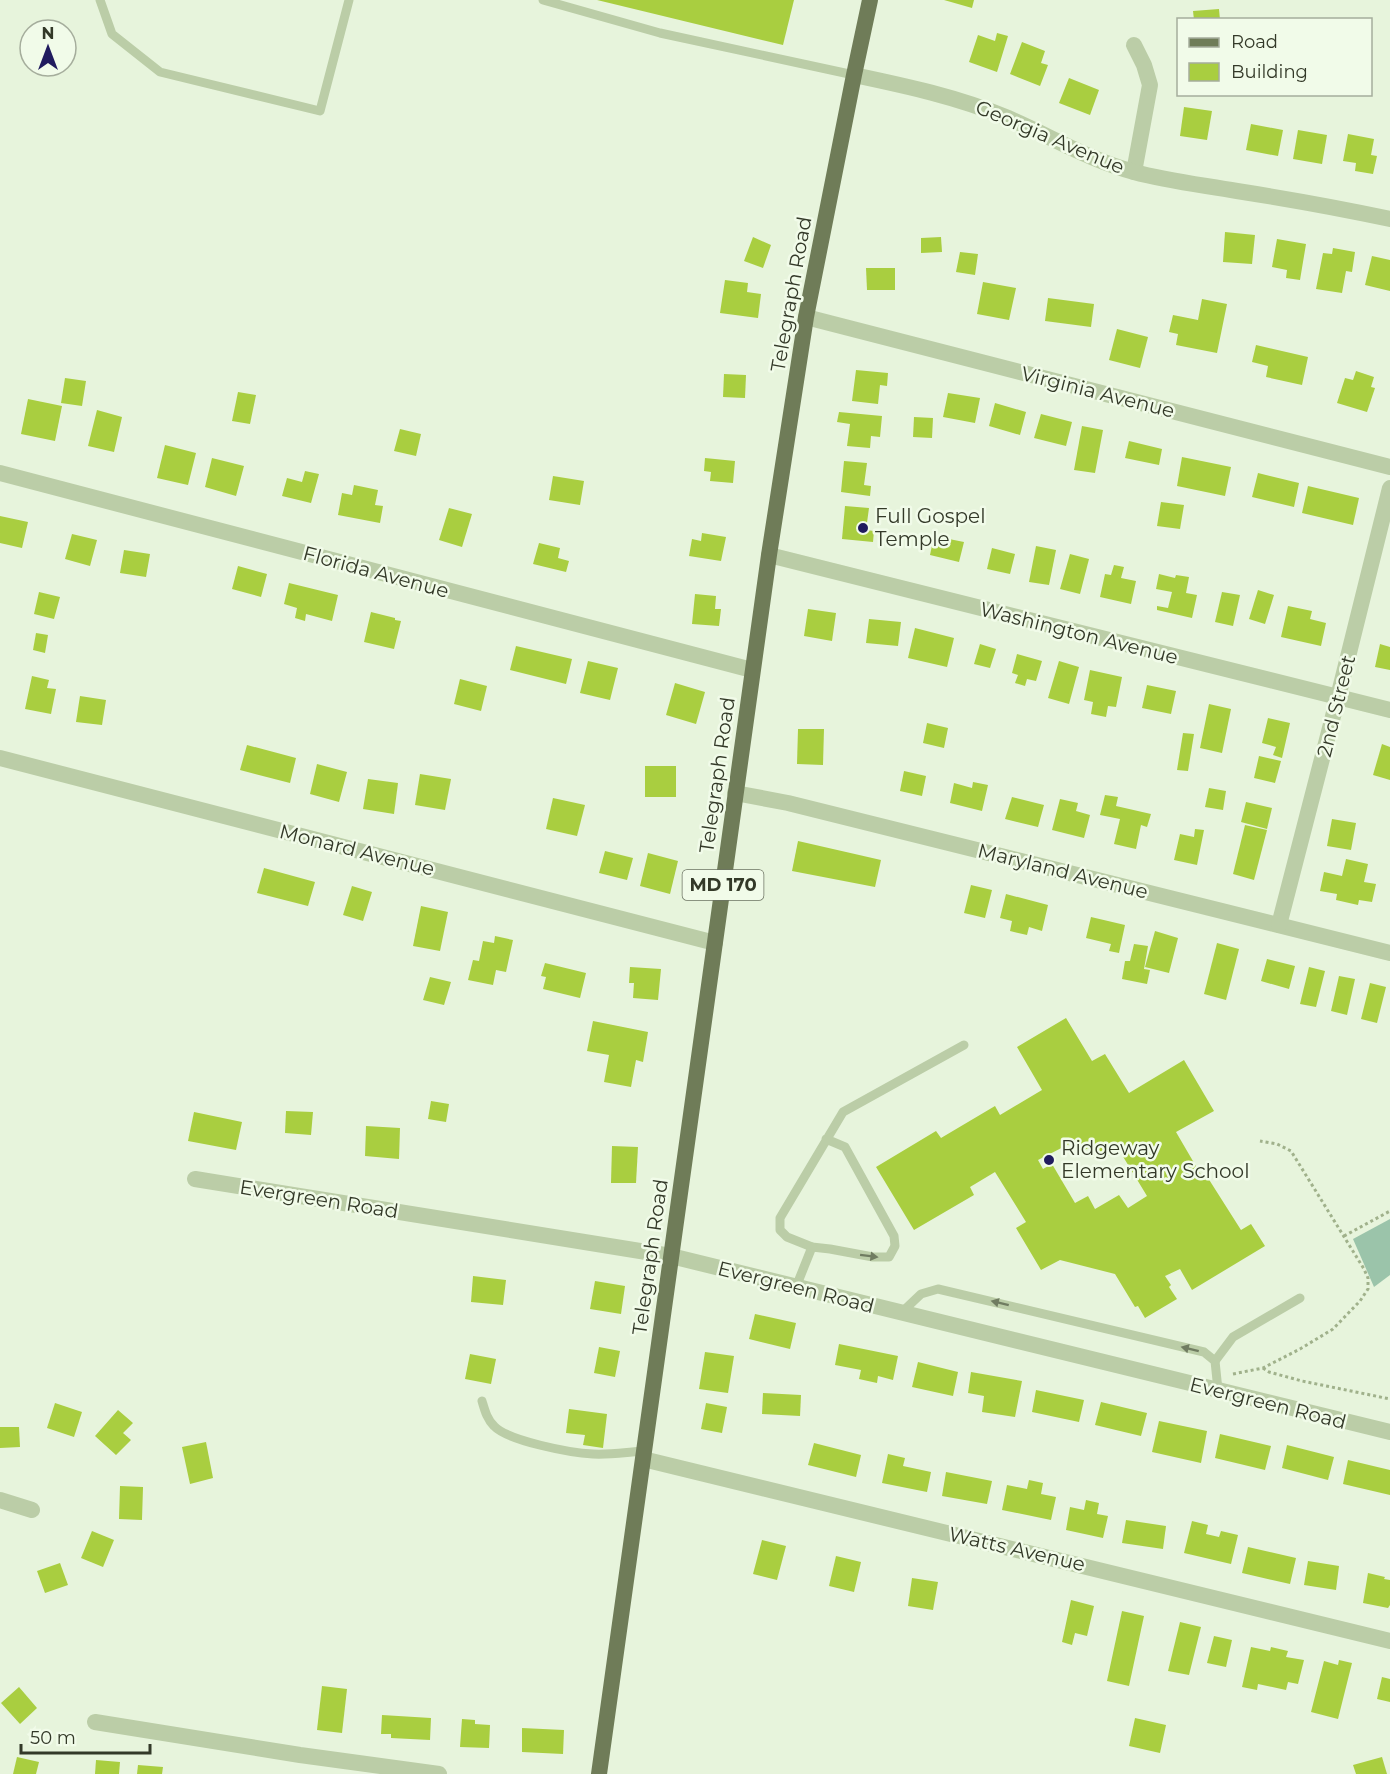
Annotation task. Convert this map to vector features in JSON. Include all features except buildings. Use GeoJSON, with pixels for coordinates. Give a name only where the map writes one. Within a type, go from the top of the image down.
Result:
{"type":"FeatureCollection","features":[{"type":"Feature","properties":{"kind":"main road","name":"Telegraph Road"},"geometry":{"type":"LineString","coordinates":[[599,1774],[769,555],[806,316],[870,0]]}},
{"type":"Feature","properties":{"kind":"street"},"geometry":{"type":"LineString","coordinates":[[1134,45],[1144,64],[1150,85],[1134,172]]}},
{"type":"Feature","properties":{"kind":"street","name":"Georgia Avenue"},"geometry":{"type":"LineString","coordinates":[[854,75],[921,89],[964,102],[1007,118],[1103,162],[1134,172],[1330,206],[1390,219]]}},
{"type":"Feature","properties":{"kind":"street","name":"Virginia Avenue"},"geometry":{"type":"LineString","coordinates":[[806,316],[1390,467]]}},
{"type":"Feature","properties":{"kind":"street","name":"Florida Avenue"},"geometry":{"type":"LineString","coordinates":[[0,473],[753,670]]}},
{"type":"Feature","properties":{"kind":"street","name":"2nd Street"},"geometry":{"type":"LineString","coordinates":[[1279,925],[1390,488]]}},
{"type":"Feature","properties":{"kind":"street","name":"Washington Avenue"},"geometry":{"type":"LineString","coordinates":[[769,555],[1390,710]]}},
{"type":"Feature","properties":{"kind":"street","name":"Monard Avenue"},"geometry":{"type":"LineString","coordinates":[[0,758],[715,943]]}},
{"type":"Feature","properties":{"kind":"street","name":"Maryland Avenue"},"geometry":{"type":"LineString","coordinates":[[735,793],[788,803],[1390,952]]}},
{"type":"Feature","properties":{"kind":"street","name":"Evergreen Road"},"geometry":{"type":"LineString","coordinates":[[195,1179],[671,1256],[1390,1432]]}},
{"type":"Feature","properties":{"kind":"street","name":"Watts Avenue"},"geometry":{"type":"LineString","coordinates":[[644,1455],[1390,1641]]}},
{"type":"Feature","properties":{"kind":"street"},"geometry":{"type":"LineString","coordinates":[[0,1500],[32,1510]]}},
{"type":"Feature","properties":{"kind":"street"},"geometry":{"type":"LineString","coordinates":[[96,1722],[300,1755],[439,1774]]}},
{"type":"Feature","properties":{"kind":"lane"},"geometry":{"type":"LineString","coordinates":[[100,0],[112,34],[160,72],[320,111],[349,0]]}},
{"type":"Feature","properties":{"kind":"lane"},"geometry":{"type":"LineString","coordinates":[[543,0],[660,33],[854,75]]}},
{"type":"Feature","properties":{"kind":"lane"},"geometry":{"type":"LineString","coordinates":[[826,1139],[845,1147],[894,1236],[895,1246],[889,1257],[873,1257],[812,1247],[787,1237],[780,1230],[780,1218],[826,1139],[843,1112],[964,1044]]}},
{"type":"Feature","properties":{"kind":"lane"},"geometry":{"type":"LineString","coordinates":[[796,1287],[812,1247]]}},
{"type":"Feature","properties":{"kind":"lane"},"geometry":{"type":"LineString","coordinates":[[901,1313],[921,1294],[938,1289],[1204,1352],[1215,1361]]}},
{"type":"Feature","properties":{"kind":"lane"},"geometry":{"type":"LineString","coordinates":[[1218,1390],[1215,1361],[1233,1337],[1300,1298]]}},
{"type":"Feature","properties":{"kind":"lane"},"geometry":{"type":"LineString","coordinates":[[482,1401],[485,1414],[495,1427],[509,1436],[579,1453],[644,1455]]}},
{"type":"Feature","properties":{"kind":"path"},"geometry":{"type":"LineString","coordinates":[[1233,1374],[1263,1368],[1333,1329],[1360,1301],[1368,1288],[1368,1278],[1291,1151],[1277,1144],[1260,1141]]}},
{"type":"Feature","properties":{"kind":"path"},"geometry":{"type":"LineString","coordinates":[[1344,1236],[1390,1211]]}},
{"type":"Feature","properties":{"kind":"path"},"geometry":{"type":"LineString","coordinates":[[1263,1368],[1269,1372],[1302,1381],[1390,1399]]}},
{"type":"Feature","properties":{"kind":"green space"},"geometry":{"type":"Polygon","coordinates":[[[1390,1219],[1390,1275],[1374,1287],[1353,1239],[1390,1219]]]}},
{"type":"Feature","properties":{"kind":"place","name":"Full Gospel Temple"},"geometry":{"type":"Point","coordinates":[863,528]}},
{"type":"Feature","properties":{"kind":"place","name":"Ridgeway Elementary School"},"geometry":{"type":"Point","coordinates":[1049,1160]}}]}
